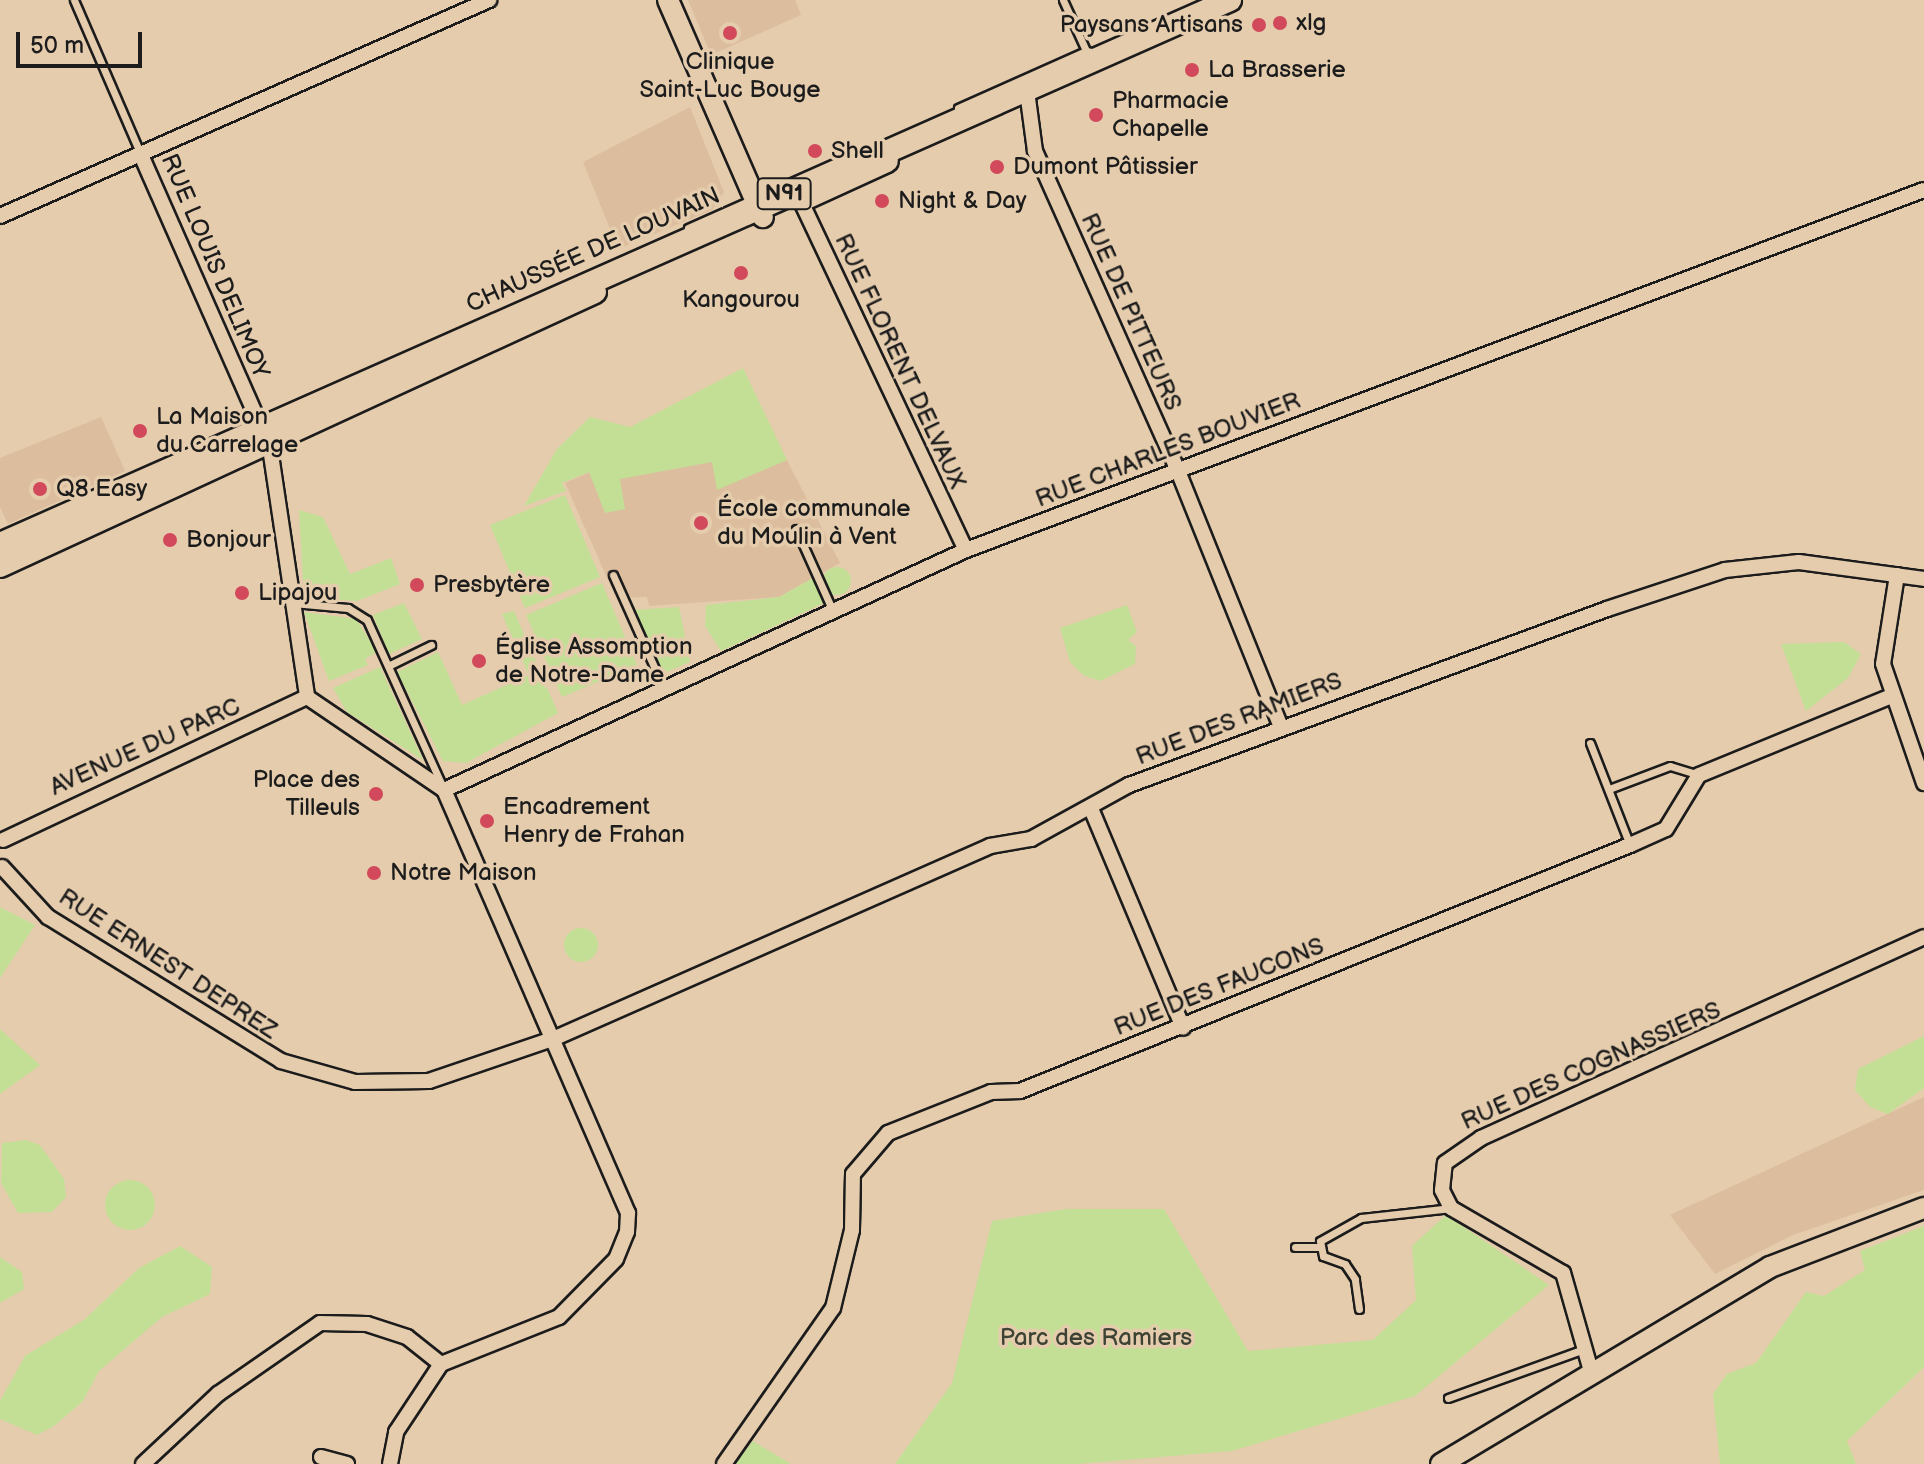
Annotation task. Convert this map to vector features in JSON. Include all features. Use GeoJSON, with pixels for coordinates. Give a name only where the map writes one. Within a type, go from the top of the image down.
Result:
{"type":"FeatureCollection","features":[{"type":"Feature","properties":{"kind":"main road","name":"CHAUSSÉE DE LOUVAIN"},"geometry":{"type":"LineString","coordinates":[[0,566],[449,342],[759,207],[797,195],[1027,91],[1095,56],[1230,0]]}},
{"type":"Feature","properties":{"kind":"main road","name":"CHAUSSÉE DE LOUVAIN"},"geometry":{"type":"LineString","coordinates":[[0,544],[488,345],[759,207]]}},
{"type":"Feature","properties":{"kind":"street","name":"RUE LOUIS DELIMOY"},"geometry":{"type":"LineString","coordinates":[[264,436],[141,155],[489,0]]}},
{"type":"Feature","properties":{"kind":"street"},"geometry":{"type":"LineString","coordinates":[[668,0],[759,207]]}},
{"type":"Feature","properties":{"kind":"street","name":"RUE DE PITTEURS"},"geometry":{"type":"LineString","coordinates":[[1027,91],[1035,151],[1178,471],[1280,725]]}},
{"type":"Feature","properties":{"kind":"street"},"geometry":{"type":"LineString","coordinates":[[0,216],[141,155]]}},
{"type":"Feature","properties":{"kind":"street","name":"RUE CHARLES BOUVIER"},"geometry":{"type":"LineString","coordinates":[[444,790],[966,550],[1924,190]]}},
{"type":"Feature","properties":{"kind":"street","name":"RUE FLORENT DELVAUX"},"geometry":{"type":"LineString","coordinates":[[797,195],[966,550]]}},
{"type":"Feature","properties":{"kind":"street"},"geometry":{"type":"LineString","coordinates":[[264,436],[307,697],[444,790],[555,1038],[628,1213],[627,1232],[616,1259],[559,1317],[441,1364],[396,1432],[390,1464]]}},
{"type":"Feature","properties":{"kind":"street","name":"RUE DES RAMIERS"},"geometry":{"type":"LineString","coordinates":[[555,1038],[990,846],[1016,844],[1092,811],[1129,785],[1280,725],[1725,570],[1799,562],[1924,579]]}},
{"type":"Feature","properties":{"kind":"street"},"geometry":{"type":"LineString","coordinates":[[1897,575],[1883,664],[1889,697],[1924,783]]}},
{"type":"Feature","properties":{"kind":"street","name":"AVENUE DU PARC"},"geometry":{"type":"LineString","coordinates":[[1,868],[2,838],[307,697]]}},
{"type":"Feature","properties":{"kind":"street"},"geometry":{"type":"LineString","coordinates":[[1699,775],[1889,697]]}},
{"type":"Feature","properties":{"kind":"street","name":"RUE DES FAUCONS"},"geometry":{"type":"LineString","coordinates":[[724,1464],[833,1308],[852,1230],[853,1174],[864,1154],[888,1133],[991,1092],[1020,1091],[1183,1028],[1630,845],[1666,829],[1699,775]]}},
{"type":"Feature","properties":{"kind":"street"},"geometry":{"type":"LineString","coordinates":[[1092,811],[1183,1028]]}},
{"type":"Feature","properties":{"kind":"street","name":"RUE ERNEST DEPREZ"},"geometry":{"type":"LineString","coordinates":[[1,868],[48,917],[233,1035],[317,1074],[393,1085],[429,1081],[555,1038]]}},
{"type":"Feature","properties":{"kind":"street","name":"RUE DES COGNASSIERS"},"geometry":{"type":"LineString","coordinates":[[1451,1208],[1442,1176],[1456,1151],[1924,937]]}},
{"type":"Feature","properties":{"kind":"street"},"geometry":{"type":"LineString","coordinates":[[1451,1208],[1563,1273],[1591,1371]]}},
{"type":"Feature","properties":{"kind":"street"},"geometry":{"type":"LineString","coordinates":[[1441,1464],[1591,1371],[1770,1267],[1924,1208]]}},
{"type":"Feature","properties":{"kind":"street"},"geometry":{"type":"LineString","coordinates":[[143,1464],[218,1394],[320,1323],[346,1318],[380,1328],[441,1364]]}},
{"type":"Feature","properties":{"kind":"street"},"geometry":{"type":"LineString","coordinates":[[321,1457],[347,1464]]}},
{"type":"Feature","properties":{"kind":"lane"},"geometry":{"type":"LineString","coordinates":[[74,0],[141,155]]}},
{"type":"Feature","properties":{"kind":"lane"},"geometry":{"type":"LineString","coordinates":[[759,207],[1095,56],[1063,0]]}},
{"type":"Feature","properties":{"kind":"lane","name":"CHAUSSÉE DE LOUVAIN"},"geometry":{"type":"LineString","coordinates":[[417,367],[449,342]]}},
{"type":"Feature","properties":{"kind":"lane","name":"CHAUSSÉE DE LOUVAIN"},"geometry":{"type":"LineString","coordinates":[[0,552],[417,367],[488,345]]}},
{"type":"Feature","properties":{"kind":"lane"},"geometry":{"type":"LineString","coordinates":[[796,529],[832,609]]}},
{"type":"Feature","properties":{"kind":"lane"},"geometry":{"type":"LineString","coordinates":[[613,575],[664,689]]}},
{"type":"Feature","properties":{"kind":"lane"},"geometry":{"type":"LineString","coordinates":[[291,603],[358,611],[388,666],[444,790]]}},
{"type":"Feature","properties":{"kind":"lane"},"geometry":{"type":"LineString","coordinates":[[388,666],[431,645]]}},
{"type":"Feature","properties":{"kind":"lane"},"geometry":{"type":"LineString","coordinates":[[1590,743],[1630,845]]}},
{"type":"Feature","properties":{"kind":"lane"},"geometry":{"type":"LineString","coordinates":[[1609,789],[1670,766],[1699,775]]}},
{"type":"Feature","properties":{"kind":"lane"},"geometry":{"type":"LineString","coordinates":[[1318,1247],[1329,1233],[1361,1218],[1451,1208]]}},
{"type":"Feature","properties":{"kind":"lane"},"geometry":{"type":"LineString","coordinates":[[1295,1247],[1318,1247],[1355,1279],[1359,1309]]}},
{"type":"Feature","properties":{"kind":"lane"},"geometry":{"type":"LineString","coordinates":[[1448,1398],[1584,1349]]}},
{"type":"Feature","properties":{"kind":"shaded area","name":"Clinique Saint-Luc Bouge"},"geometry":{"type":"Polygon","coordinates":[[[688,0],[795,0],[801,15],[711,55],[688,0]]]}},
{"type":"Feature","properties":{"kind":"shaded area"},"geometry":{"type":"Polygon","coordinates":[[[690,107],[724,192],[712,210],[618,249],[583,162],[690,107]]]}},
{"type":"Feature","properties":{"kind":"shaded area","name":"École communale du Moulin à Vent"},"geometry":{"type":"Polygon","coordinates":[[[756,400],[840,563],[779,597],[649,606],[647,597],[616,598],[565,483],[756,400]]]}},
{"type":"Feature","properties":{"kind":"shaded area"},"geometry":{"type":"Polygon","coordinates":[[[101,417],[125,471],[8,524],[0,507],[0,458],[101,417]]]}},
{"type":"Feature","properties":{"kind":"shaded area"},"geometry":{"type":"Polygon","coordinates":[[[1924,1097],[1924,1190],[1793,1235],[1715,1274],[1670,1215],[1924,1097]]]}},
{"type":"Feature","properties":{"kind":"green space"},"geometry":{"type":"Polygon","coordinates":[[[743,368],[787,460],[717,490],[712,462],[620,479],[625,509],[605,513],[589,472],[562,483],[566,491],[524,506],[557,449],[590,417],[630,427],[743,368]]]}},
{"type":"Feature","properties":{"kind":"green space"},"geometry":{"type":"Polygon","coordinates":[[[565,495],[600,577],[525,608],[490,525],[565,495]]]}},
{"type":"Feature","properties":{"kind":"green space"},"geometry":{"type":"Polygon","coordinates":[[[299,510],[323,517],[350,574],[391,558],[400,584],[357,601],[304,597],[299,510]]]}},
{"type":"Feature","properties":{"kind":"green space"},"geometry":{"type":"Polygon","coordinates":[[[837,567],[847,571],[851,581],[847,591],[837,595],[827,591],[823,581],[827,571],[837,567]]]}},
{"type":"Feature","properties":{"kind":"green space"},"geometry":{"type":"Polygon","coordinates":[[[813,578],[824,603],[721,651],[705,626],[706,605],[779,597],[813,578]]]}},
{"type":"Feature","properties":{"kind":"green space"},"geometry":{"type":"Polygon","coordinates":[[[602,583],[637,665],[562,697],[526,615],[602,583]]]}},
{"type":"Feature","properties":{"kind":"green space"},"geometry":{"type":"Polygon","coordinates":[[[404,603],[422,639],[389,654],[373,615],[404,603]]]}},
{"type":"Feature","properties":{"kind":"green space"},"geometry":{"type":"Polygon","coordinates":[[[1127,605],[1137,632],[1128,640],[1136,646],[1135,664],[1100,681],[1083,675],[1070,662],[1060,628],[1127,605]]]}},
{"type":"Feature","properties":{"kind":"green space"},"geometry":{"type":"Polygon","coordinates":[[[679,607],[690,662],[664,673],[633,610],[679,607]]]}},
{"type":"Feature","properties":{"kind":"green space"},"geometry":{"type":"Polygon","coordinates":[[[514,611],[558,713],[466,763],[443,761],[397,672],[438,652],[462,705],[529,675],[502,614],[514,611]]]}},
{"type":"Feature","properties":{"kind":"green space"},"geometry":{"type":"Polygon","coordinates":[[[304,612],[356,619],[377,652],[365,659],[368,665],[329,681],[304,612]]]}},
{"type":"Feature","properties":{"kind":"green space"},"geometry":{"type":"Polygon","coordinates":[[[1844,642],[1861,654],[1848,678],[1806,711],[1781,644],[1844,642]]]}},
{"type":"Feature","properties":{"kind":"green space"},"geometry":{"type":"Polygon","coordinates":[[[380,667],[423,760],[347,712],[333,688],[380,667]]]}},
{"type":"Feature","properties":{"kind":"green space"},"geometry":{"type":"Polygon","coordinates":[[[0,907],[35,925],[0,978],[0,907]]]}},
{"type":"Feature","properties":{"kind":"green space"},"geometry":{"type":"Polygon","coordinates":[[[581,928],[593,933],[598,945],[593,957],[581,962],[569,957],[564,945],[569,933],[581,928]]]}},
{"type":"Feature","properties":{"kind":"green space"},"geometry":{"type":"Polygon","coordinates":[[[0,1029],[40,1065],[0,1094],[0,1029]]]}},
{"type":"Feature","properties":{"kind":"green space"},"geometry":{"type":"Polygon","coordinates":[[[1924,1036],[1924,1088],[1888,1114],[1870,1107],[1855,1090],[1858,1069],[1924,1036]]]}},
{"type":"Feature","properties":{"kind":"green space"},"geometry":{"type":"Polygon","coordinates":[[[26,1140],[40,1145],[64,1179],[66,1197],[52,1212],[18,1213],[1,1183],[2,1143],[26,1140]]]}},
{"type":"Feature","properties":{"kind":"green space"},"geometry":{"type":"Polygon","coordinates":[[[130,1180],[148,1187],[155,1205],[148,1223],[130,1230],[112,1223],[105,1205],[112,1187],[130,1180]]]}},
{"type":"Feature","properties":{"kind":"green space","name":"Parc des Ramiers"},"geometry":{"type":"Polygon","coordinates":[[[1066,1209],[1164,1209],[1248,1351],[1373,1340],[1416,1300],[1412,1246],[1446,1215],[1549,1285],[1415,1396],[1232,1451],[1077,1464],[895,1464],[952,1383],[992,1221],[1066,1209]]]}},
{"type":"Feature","properties":{"kind":"green space"},"geometry":{"type":"Polygon","coordinates":[[[1924,1226],[1924,1367],[1847,1441],[1856,1464],[1720,1464],[1713,1394],[1727,1374],[1756,1363],[1806,1292],[1824,1296],[1865,1270],[1860,1251],[1924,1226]]]}},
{"type":"Feature","properties":{"kind":"green space"},"geometry":{"type":"Polygon","coordinates":[[[180,1246],[212,1267],[210,1294],[162,1317],[99,1371],[83,1401],[54,1426],[37,1435],[0,1419],[0,1401],[25,1356],[85,1319],[139,1268],[180,1246]]]}},
{"type":"Feature","properties":{"kind":"green space"},"geometry":{"type":"Polygon","coordinates":[[[0,1257],[22,1272],[24,1289],[0,1303],[0,1257]]]}},
{"type":"Feature","properties":{"kind":"green space"},"geometry":{"type":"Polygon","coordinates":[[[753,1441],[791,1464],[734,1464],[753,1441]]]}},
{"type":"Feature","properties":{"kind":"place","name":"xlg"},"geometry":{"type":"Point","coordinates":[1280,23]}},
{"type":"Feature","properties":{"kind":"place","name":"Paysans Artisans"},"geometry":{"type":"Point","coordinates":[1259,25]}},
{"type":"Feature","properties":{"kind":"place","name":"Clinique Saint-Luc Bouge"},"geometry":{"type":"Point","coordinates":[730,33]}},
{"type":"Feature","properties":{"kind":"place","name":"La Brasserie"},"geometry":{"type":"Point","coordinates":[1192,70]}},
{"type":"Feature","properties":{"kind":"place","name":"Pharmacie Chapelle"},"geometry":{"type":"Point","coordinates":[1096,115]}},
{"type":"Feature","properties":{"kind":"place","name":"Shell"},"geometry":{"type":"Point","coordinates":[815,151]}},
{"type":"Feature","properties":{"kind":"place","name":"Dumont Pâtissier"},"geometry":{"type":"Point","coordinates":[997,167]}},
{"type":"Feature","properties":{"kind":"place","name":"Night & Day"},"geometry":{"type":"Point","coordinates":[882,201]}},
{"type":"Feature","properties":{"kind":"place","name":"Kangourou"},"geometry":{"type":"Point","coordinates":[741,273]}},
{"type":"Feature","properties":{"kind":"place","name":"La Maison du Carrelage"},"geometry":{"type":"Point","coordinates":[140,431]}},
{"type":"Feature","properties":{"kind":"place","name":"Q8 Easy"},"geometry":{"type":"Point","coordinates":[40,489]}},
{"type":"Feature","properties":{"kind":"place","name":"École communale du Moulin à Vent"},"geometry":{"type":"Point","coordinates":[701,523]}},
{"type":"Feature","properties":{"kind":"place","name":"Bonjour"},"geometry":{"type":"Point","coordinates":[170,540]}},
{"type":"Feature","properties":{"kind":"place","name":"Presbytère"},"geometry":{"type":"Point","coordinates":[417,585]}},
{"type":"Feature","properties":{"kind":"place","name":"Lipajou"},"geometry":{"type":"Point","coordinates":[242,593]}},
{"type":"Feature","properties":{"kind":"place","name":"Église Assomption de Notre-Dame"},"geometry":{"type":"Point","coordinates":[479,661]}},
{"type":"Feature","properties":{"kind":"place","name":"Place des Tilleuls"},"geometry":{"type":"Point","coordinates":[376,794]}},
{"type":"Feature","properties":{"kind":"place","name":"Encadrement Henry de Frahan"},"geometry":{"type":"Point","coordinates":[487,821]}},
{"type":"Feature","properties":{"kind":"place","name":"Notre Maison"},"geometry":{"type":"Point","coordinates":[374,873]}}]}
